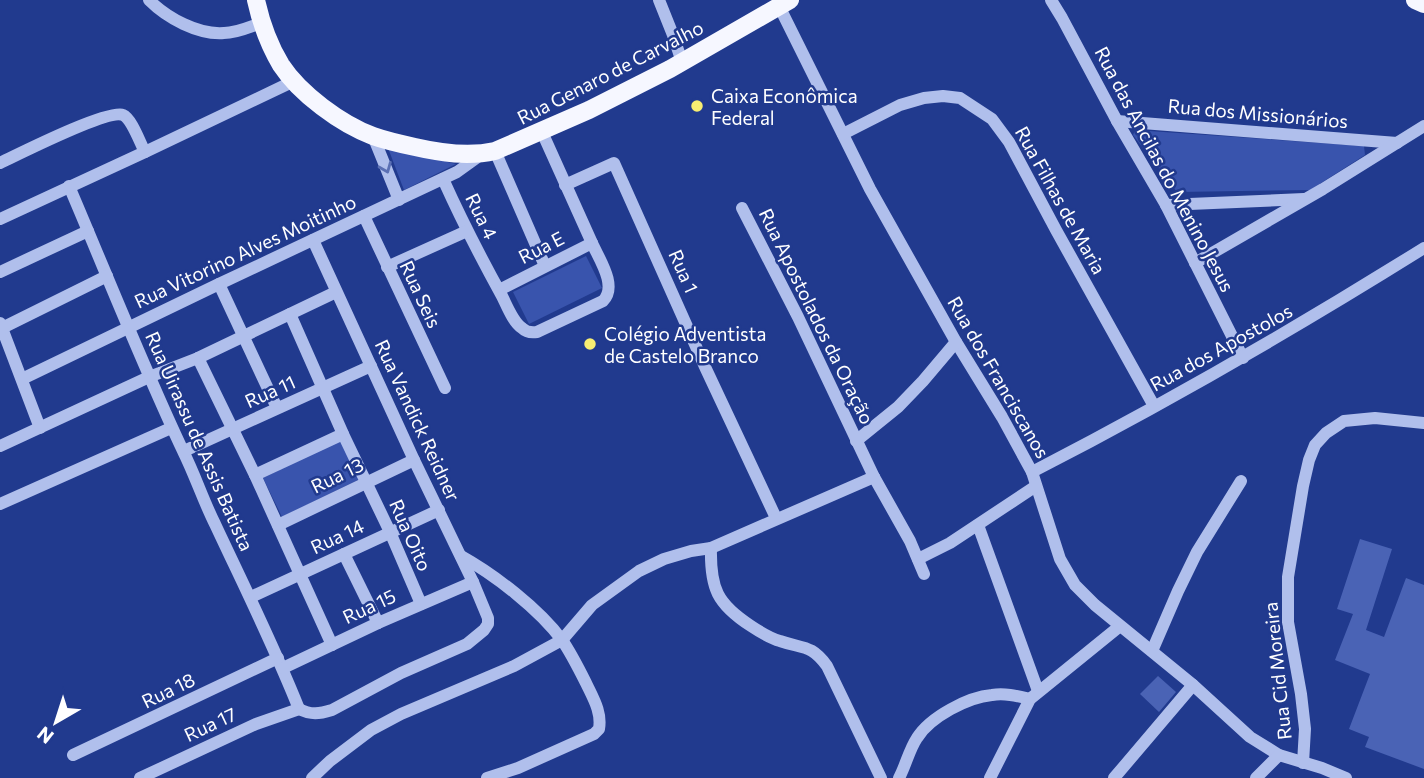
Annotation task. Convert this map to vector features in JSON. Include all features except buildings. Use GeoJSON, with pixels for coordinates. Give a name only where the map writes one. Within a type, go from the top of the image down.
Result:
{"type":"FeatureCollection","features":[{"type":"Feature","properties":{"kind":"main road"},"geometry":{"type":"LineString","coordinates":[[256,0],[261,23],[282,65],[293,81],[334,115],[373,136],[430,151],[467,154],[488,152]]}},
{"type":"Feature","properties":{"kind":"main road"},"geometry":{"type":"LineString","coordinates":[[1415,0],[1424,4]]}},
{"type":"Feature","properties":{"kind":"main road","name":"Rua Genaro de Carvalho"},"geometry":{"type":"LineString","coordinates":[[488,152],[542,132],[589,110],[682,62],[785,3]]}},
{"type":"Feature","properties":{"kind":"street"},"geometry":{"type":"LineString","coordinates":[[149,0],[171,18],[211,33],[226,33],[261,23]]}},
{"type":"Feature","properties":{"kind":"street"},"geometry":{"type":"LineString","coordinates":[[659,0],[682,62]]}},
{"type":"Feature","properties":{"kind":"street","name":"Rua das Ancilas do Menino Jesus"},"geometry":{"type":"LineString","coordinates":[[1051,0],[1166,205],[1243,358]]}},
{"type":"Feature","properties":{"kind":"street","name":"Rua dos Franciscanos"},"geometry":{"type":"LineString","coordinates":[[785,3],[870,189],[1032,472],[1060,559],[1068,574],[1085,596],[1193,685],[1250,737],[1279,755],[1346,778]]}},
{"type":"Feature","properties":{"kind":"street"},"geometry":{"type":"LineString","coordinates":[[0,219],[293,81]]}},
{"type":"Feature","properties":{"kind":"street","name":"Rua Filhas de Maria"},"geometry":{"type":"LineString","coordinates":[[843,134],[900,105],[943,96],[960,98],[992,119],[1009,142],[1154,406]]}},
{"type":"Feature","properties":{"kind":"street"},"geometry":{"type":"LineString","coordinates":[[0,163],[106,116],[122,115],[130,121],[145,152]]}},
{"type":"Feature","properties":{"kind":"street","name":"Rua dos Missionários"},"geometry":{"type":"LineString","coordinates":[[1117,121],[1397,143]]}},
{"type":"Feature","properties":{"kind":"street"},"geometry":{"type":"LineString","coordinates":[[1195,263],[1308,199],[1424,126]]}},
{"type":"Feature","properties":{"kind":"street"},"geometry":{"type":"LineString","coordinates":[[542,132],[592,243]]}},
{"type":"Feature","properties":{"kind":"street"},"geometry":{"type":"LineString","coordinates":[[373,136],[399,200]]}},
{"type":"Feature","properties":{"kind":"street"},"geometry":{"type":"LineString","coordinates":[[488,152],[545,266]]}},
{"type":"Feature","properties":{"kind":"street","name":"Rua Vitorino Alves Moitinho"},"geometry":{"type":"LineString","coordinates":[[22,379],[457,173],[488,152]]}},
{"type":"Feature","properties":{"kind":"street","name":"Rua 1"},"geometry":{"type":"LineString","coordinates":[[565,185],[614,163],[776,518]]}},
{"type":"Feature","properties":{"kind":"street","name":"Rua 4"},"geometry":{"type":"LineString","coordinates":[[443,179],[467,231],[520,328],[537,332]]}},
{"type":"Feature","properties":{"kind":"street","name":"Rua Uirassu de Assis Batista"},"geometry":{"type":"LineString","coordinates":[[69,187],[171,428],[251,597],[299,709]]}},
{"type":"Feature","properties":{"kind":"street"},"geometry":{"type":"LineString","coordinates":[[1166,205],[1308,199]]}},
{"type":"Feature","properties":{"kind":"street","name":"Rua Apostolados da Oração"},"geometry":{"type":"LineString","coordinates":[[742,208],[924,574]]}},
{"type":"Feature","properties":{"kind":"street","name":"Rua Seis"},"geometry":{"type":"LineString","coordinates":[[364,216],[445,388]]}},
{"type":"Feature","properties":{"kind":"street"},"geometry":{"type":"LineString","coordinates":[[0,272],[88,231]]}},
{"type":"Feature","properties":{"kind":"street"},"geometry":{"type":"LineString","coordinates":[[387,267],[467,231]]}},
{"type":"Feature","properties":{"kind":"street","name":"Rua Vandick Reidner"},"geometry":{"type":"LineString","coordinates":[[299,709],[313,714],[332,710],[401,673],[467,644],[488,624],[473,582],[313,240]]}},
{"type":"Feature","properties":{"kind":"street","name":"Rua E"},"geometry":{"type":"LineString","coordinates":[[499,290],[592,243],[606,276],[609,288],[606,298],[537,332]]}},
{"type":"Feature","properties":{"kind":"street","name":"Rua dos Apostolos"},"geometry":{"type":"LineString","coordinates":[[1032,472],[1243,358],[1424,248]]}},
{"type":"Feature","properties":{"kind":"street"},"geometry":{"type":"LineString","coordinates":[[40,428],[22,379],[5,352],[1,325],[107,276]]}},
{"type":"Feature","properties":{"kind":"street"},"geometry":{"type":"LineString","coordinates":[[219,284],[277,408]]}},
{"type":"Feature","properties":{"kind":"street"},"geometry":{"type":"LineString","coordinates":[[0,446],[149,377],[198,358],[337,292]]}},
{"type":"Feature","properties":{"kind":"street"},"geometry":{"type":"LineString","coordinates":[[255,475],[342,434],[290,314]]}},
{"type":"Feature","properties":{"kind":"street"},"geometry":{"type":"LineString","coordinates":[[856,441],[898,407],[956,342]]}},
{"type":"Feature","properties":{"kind":"street"},"geometry":{"type":"LineString","coordinates":[[198,358],[255,475],[332,645]]}},
{"type":"Feature","properties":{"kind":"street","name":"Rua 11"},"geometry":{"type":"LineString","coordinates":[[184,452],[372,366]]}},
{"type":"Feature","properties":{"kind":"street","name":"Rua Cid Moreira"},"geometry":{"type":"LineString","coordinates":[[1304,762],[1305,730],[1301,694],[1288,622],[1288,577],[1309,460],[1315,445],[1326,433],[1344,421],[1375,418],[1424,424]]}},
{"type":"Feature","properties":{"kind":"street"},"geometry":{"type":"LineString","coordinates":[[0,504],[171,428]]}},
{"type":"Feature","properties":{"kind":"street","name":"Rua Oito"},"geometry":{"type":"LineString","coordinates":[[342,434],[421,604]]}},
{"type":"Feature","properties":{"kind":"street","name":"Rua 13"},"geometry":{"type":"LineString","coordinates":[[278,525],[414,460]]}},
{"type":"Feature","properties":{"kind":"street"},"geometry":{"type":"LineString","coordinates":[[312,778],[371,730],[401,713],[514,666],[562,640],[592,605],[639,571],[664,559],[711,548],[874,477]]}},
{"type":"Feature","properties":{"kind":"street"},"geometry":{"type":"LineString","coordinates":[[1152,651],[1197,552],[1241,481]]}},
{"type":"Feature","properties":{"kind":"street"},"geometry":{"type":"LineString","coordinates":[[918,559],[950,543],[1037,486]]}},
{"type":"Feature","properties":{"kind":"street","name":"Rua 14"},"geometry":{"type":"LineString","coordinates":[[251,597],[439,510]]}},
{"type":"Feature","properties":{"kind":"street"},"geometry":{"type":"LineString","coordinates":[[978,525],[1034,695]]}},
{"type":"Feature","properties":{"kind":"street"},"geometry":{"type":"LineString","coordinates":[[711,548],[713,581],[725,606],[735,616],[763,634],[804,646],[822,659],[881,778]]}},
{"type":"Feature","properties":{"kind":"street"},"geometry":{"type":"LineString","coordinates":[[344,554],[378,623]]}},
{"type":"Feature","properties":{"kind":"street"},"geometry":{"type":"LineString","coordinates":[[460,556],[514,593],[562,640],[600,713],[599,729],[586,739],[491,777]]}},
{"type":"Feature","properties":{"kind":"street","name":"Rua 15"},"geometry":{"type":"LineString","coordinates":[[281,663],[332,645],[473,582]]}},
{"type":"Feature","properties":{"kind":"street"},"geometry":{"type":"LineString","coordinates":[[990,778],[1034,695],[1120,626]]}},
{"type":"Feature","properties":{"kind":"street","name":"Rua 18"},"geometry":{"type":"LineString","coordinates":[[73,755],[281,663]]}},
{"type":"Feature","properties":{"kind":"street"},"geometry":{"type":"LineString","coordinates":[[1114,778],[1193,685]]}},
{"type":"Feature","properties":{"kind":"street"},"geometry":{"type":"LineString","coordinates":[[899,778],[917,738],[938,717],[981,696],[1034,695]]}},
{"type":"Feature","properties":{"kind":"street","name":"Rua 17"},"geometry":{"type":"LineString","coordinates":[[140,778],[256,724],[299,709]]}},
{"type":"Feature","properties":{"kind":"street"},"geometry":{"type":"LineString","coordinates":[[1256,778],[1279,755]]}},
{"type":"Feature","properties":{"kind":"shaded area"},"geometry":{"type":"Polygon","coordinates":[[[1135,130],[1364,146],[1365,155],[1310,190],[1177,192],[1133,135],[1135,130]]]}},
{"type":"Feature","properties":{"kind":"shaded area"},"geometry":{"type":"Polygon","coordinates":[[[388,148],[456,164],[404,190],[388,148]]]}},
{"type":"Feature","properties":{"kind":"shaded area"},"geometry":{"type":"Polygon","coordinates":[[[586,256],[602,288],[529,324],[513,292],[586,256]]]}},
{"type":"Feature","properties":{"kind":"shaded area"},"geometry":{"type":"Polygon","coordinates":[[[340,440],[360,479],[282,517],[263,478],[340,440]]]}},
{"type":"Feature","properties":{"kind":"place","name":"Caixa Econômica Federal"},"geometry":{"type":"Point","coordinates":[697,106]}},
{"type":"Feature","properties":{"kind":"place","name":"Colégio Adventista de Castelo Branco"},"geometry":{"type":"Point","coordinates":[590,344]}}]}
